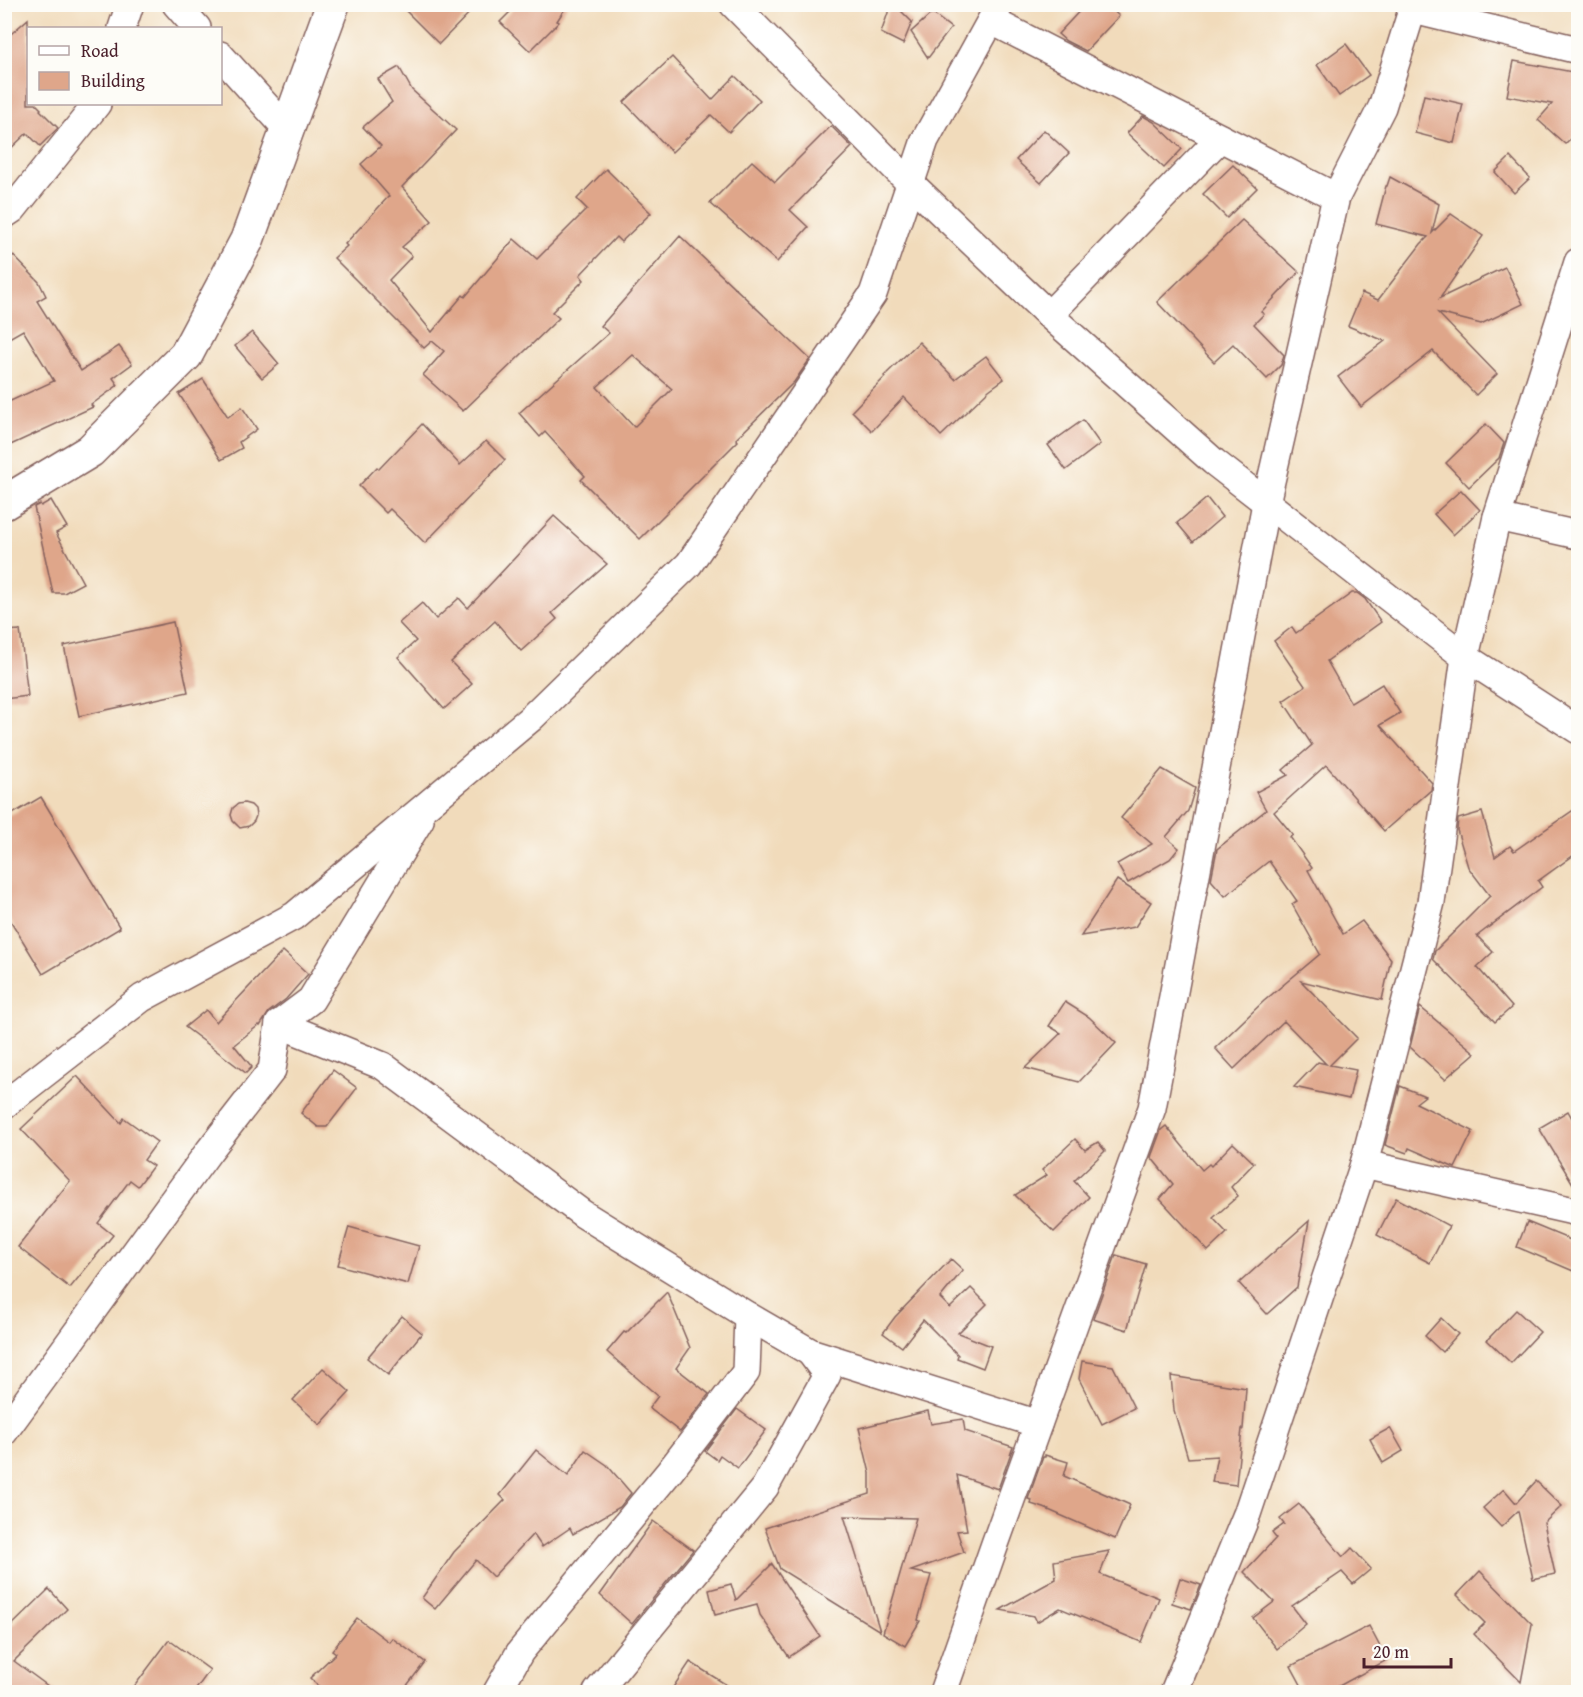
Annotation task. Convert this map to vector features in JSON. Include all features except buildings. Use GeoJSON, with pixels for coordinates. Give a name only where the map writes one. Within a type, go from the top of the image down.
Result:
{"type":"FeatureCollection","features":[{"type":"Feature","properties":{"kind":"street"},"geometry":{"type":"LineString","coordinates":[[122,27],[130,4]]}},
{"type":"Feature","properties":{"kind":"street"},"geometry":{"type":"LineString","coordinates":[[176,4],[196,27]]}},
{"type":"Feature","properties":{"kind":"street"},"geometry":{"type":"LineString","coordinates":[[4,503],[90,451],[186,356],[247,240],[333,4]]}},
{"type":"Feature","properties":{"kind":"street"},"geometry":{"type":"LineString","coordinates":[[733,4],[910,183],[1049,315],[1214,462],[1465,657],[1578,730]]}},
{"type":"Feature","properties":{"kind":"street"},"geometry":{"type":"LineString","coordinates":[[943,1692],[1152,1108],[1266,503],[1336,197],[1382,107],[1414,7],[1578,50]]}},
{"type":"Feature","properties":{"kind":"street"},"geometry":{"type":"LineString","coordinates":[[4,1105],[142,998],[294,916],[530,719],[688,564],[873,294],[925,140],[996,13],[1220,138],[1336,197]]}},
{"type":"Feature","properties":{"kind":"street"},"geometry":{"type":"LineString","coordinates":[[222,57],[287,129]]}},
{"type":"Feature","properties":{"kind":"street"},"geometry":{"type":"LineString","coordinates":[[7,208],[96,105]]}},
{"type":"Feature","properties":{"kind":"street"},"geometry":{"type":"LineString","coordinates":[[1049,315],[1220,138]]}},
{"type":"Feature","properties":{"kind":"street"},"geometry":{"type":"LineString","coordinates":[[1174,1692],[1247,1514],[1364,1164],[1431,902],[1465,657],[1497,517],[1578,262]]}},
{"type":"Feature","properties":{"kind":"street"},"geometry":{"type":"LineString","coordinates":[[1497,517],[1578,535]]}},
{"type":"Feature","properties":{"kind":"street"},"geometry":{"type":"LineString","coordinates":[[4,1432],[208,1151],[272,1070],[279,1024],[310,1000],[432,801]]}},
{"type":"Feature","properties":{"kind":"street"},"geometry":{"type":"LineString","coordinates":[[279,1024],[383,1066],[583,1214],[810,1352],[1038,1425]]}},
{"type":"Feature","properties":{"kind":"street"},"geometry":{"type":"LineString","coordinates":[[1364,1164],[1578,1212]]}},
{"type":"Feature","properties":{"kind":"street"},"geometry":{"type":"LineString","coordinates":[[497,1692],[520,1652],[670,1471],[746,1372],[748,1316]]}},
{"type":"Feature","properties":{"kind":"street"},"geometry":{"type":"LineString","coordinates":[[597,1692],[765,1487],[827,1375],[810,1352]]}}]}
